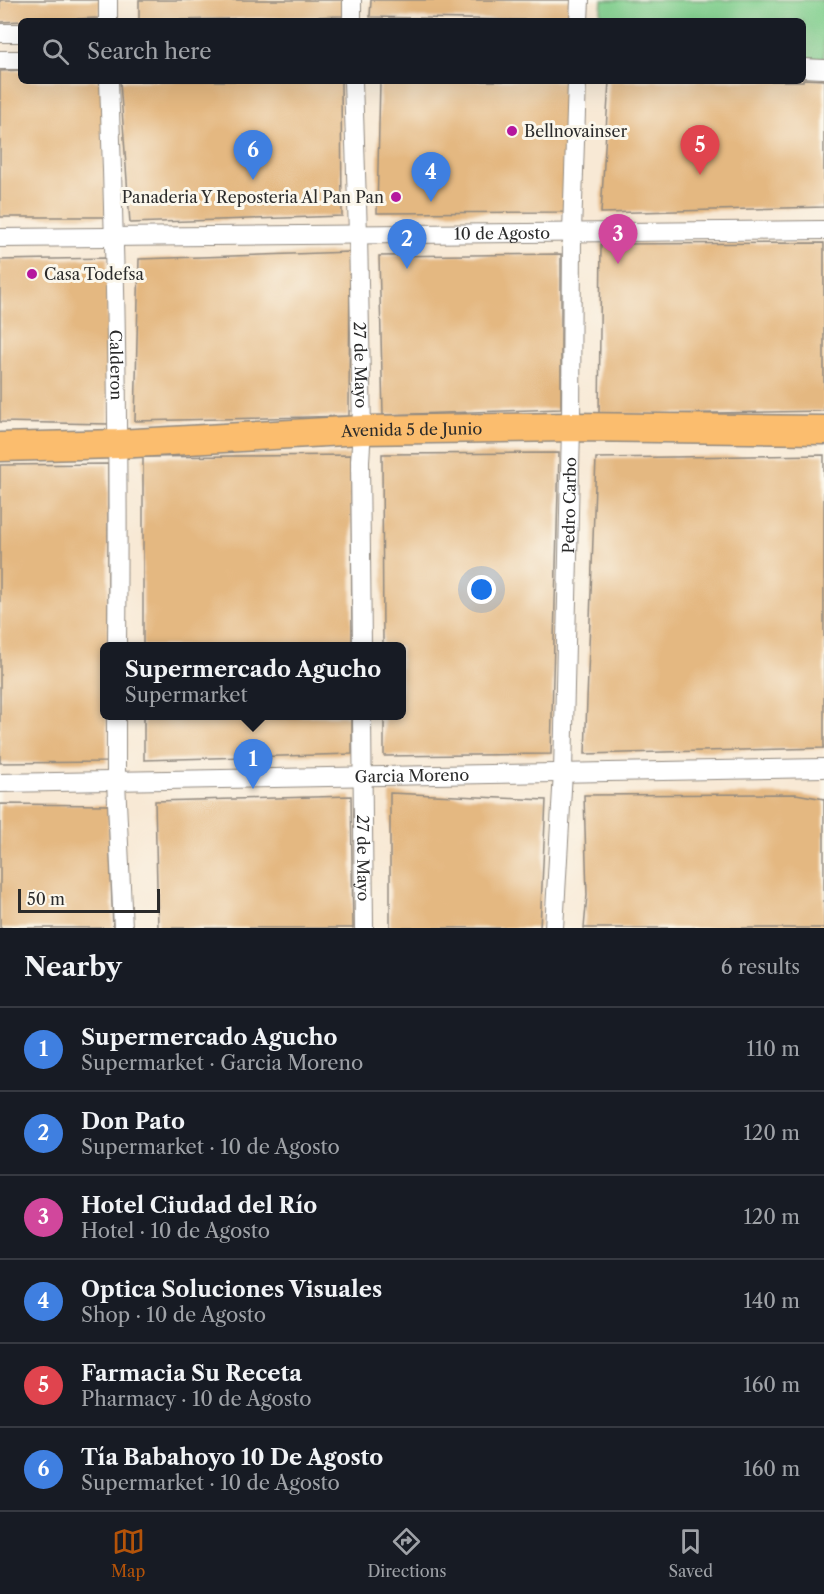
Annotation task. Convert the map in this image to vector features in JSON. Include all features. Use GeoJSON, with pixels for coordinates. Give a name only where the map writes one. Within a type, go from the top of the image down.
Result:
{"type":"FeatureCollection","features":[{"type":"Feature","properties":{"kind":"main road","name":"Avenida 5 de Junio"},"geometry":{"type":"LineString","coordinates":[[0,447],[118,444],[362,430],[572,428],[824,430]]}},
{"type":"Feature","properties":{"kind":"street"},"geometry":{"type":"LineString","coordinates":[[108,0],[108,18]]}},
{"type":"Feature","properties":{"kind":"street"},"geometry":{"type":"LineString","coordinates":[[352,0],[352,18]]}},
{"type":"Feature","properties":{"kind":"street"},"geometry":{"type":"LineString","coordinates":[[579,18],[580,0]]}},
{"type":"Feature","properties":{"kind":"street"},"geometry":{"type":"LineString","coordinates":[[0,33],[18,33]]}},
{"type":"Feature","properties":{"kind":"street"},"geometry":{"type":"LineString","coordinates":[[0,60],[18,60]]}},
{"type":"Feature","properties":{"kind":"street"},"geometry":{"type":"LineString","coordinates":[[806,68],[824,69]]}},
{"type":"Feature","properties":{"kind":"street","name":"Calderon"},"geometry":{"type":"LineString","coordinates":[[109,84],[118,444],[117,642]]}},
{"type":"Feature","properties":{"kind":"street","name":"27 de Mayo"},"geometry":{"type":"LineString","coordinates":[[353,84],[362,430],[360,461],[362,642]]}},
{"type":"Feature","properties":{"kind":"street","name":"Pedro Carbo"},"geometry":{"type":"LineString","coordinates":[[554,928],[563,772],[572,428],[572,232],[577,84]]}},
{"type":"Feature","properties":{"kind":"street","name":"10 de Agosto"},"geometry":{"type":"LineString","coordinates":[[0,238],[824,230]]}},
{"type":"Feature","properties":{"kind":"street"},"geometry":{"type":"LineString","coordinates":[[116,720],[116,781],[123,928]]}},
{"type":"Feature","properties":{"kind":"street","name":"27 de Mayo"},"geometry":{"type":"LineString","coordinates":[[362,720],[364,928]]}},
{"type":"Feature","properties":{"kind":"street","name":"Garcia Moreno"},"geometry":{"type":"LineString","coordinates":[[0,783],[824,768]]}},
{"type":"Feature","properties":{"kind":"green space"},"geometry":{"type":"Polygon","coordinates":[[[602,0],[824,0],[824,61],[806,58],[806,18],[600,18],[602,0]]]}},
{"type":"Feature","properties":{"kind":"building"},"geometry":{"type":"Polygon","coordinates":[[[0,0],[101,0],[100,18],[18,18],[18,21],[0,22],[0,0]]]}},
{"type":"Feature","properties":{"kind":"building"},"geometry":{"type":"Polygon","coordinates":[[[139,0],[345,0],[345,16],[139,18],[139,0]]]}},
{"type":"Feature","properties":{"kind":"building"},"geometry":{"type":"Polygon","coordinates":[[[371,0],[573,0],[573,18],[370,17],[371,0]]]}},
{"type":"Feature","properties":{"kind":"building"},"geometry":{"type":"Polygon","coordinates":[[[18,70],[18,84],[102,84],[106,217],[0,217],[0,71],[18,70]]]}},
{"type":"Feature","properties":{"kind":"building"},"geometry":{"type":"Polygon","coordinates":[[[806,79],[824,80],[824,207],[601,213],[609,84],[806,84],[806,79]]]}},
{"type":"Feature","properties":{"kind":"building"},"geometry":{"type":"Polygon","coordinates":[[[120,84],[341,84],[342,216],[130,223],[120,84]]]}},
{"type":"Feature","properties":{"kind":"building"},"geometry":{"type":"Polygon","coordinates":[[[380,84],[569,84],[568,212],[377,213],[380,84]]]}},
{"type":"Feature","properties":{"kind":"building"},"geometry":{"type":"Polygon","coordinates":[[[824,243],[824,411],[599,415],[601,244],[824,243]]]}},
{"type":"Feature","properties":{"kind":"building"},"geometry":{"type":"Polygon","coordinates":[[[350,252],[349,416],[135,421],[139,259],[350,252]]]}},
{"type":"Feature","properties":{"kind":"building"},"geometry":{"type":"Polygon","coordinates":[[[561,254],[561,409],[383,415],[379,256],[561,254]]]}},
{"type":"Feature","properties":{"kind":"building"},"geometry":{"type":"Polygon","coordinates":[[[107,258],[109,424],[0,422],[0,260],[107,258]]]}},
{"type":"Feature","properties":{"kind":"building"},"geometry":{"type":"Polygon","coordinates":[[[559,453],[551,754],[384,756],[384,720],[406,720],[406,642],[383,642],[382,454],[559,453]]]}},
{"type":"Feature","properties":{"kind":"building"},"geometry":{"type":"Polygon","coordinates":[[[351,455],[352,642],[143,642],[143,457],[351,455]]]}},
{"type":"Feature","properties":{"kind":"building"},"geometry":{"type":"Polygon","coordinates":[[[824,455],[824,748],[585,754],[596,458],[824,455]]]}},
{"type":"Feature","properties":{"kind":"building"},"geometry":{"type":"Polygon","coordinates":[[[108,464],[108,642],[100,642],[100,720],[107,720],[107,762],[0,763],[0,465],[108,464]]]}},
{"type":"Feature","properties":{"kind":"building"},"geometry":{"type":"Polygon","coordinates":[[[144,720],[352,720],[352,754],[144,760],[144,720]]]}},
{"type":"Feature","properties":{"kind":"building"},"geometry":{"type":"Polygon","coordinates":[[[390,793],[546,800],[540,928],[390,928],[390,793]]]}},
{"type":"Feature","properties":{"kind":"building"},"geometry":{"type":"Polygon","coordinates":[[[796,794],[824,799],[824,928],[584,928],[587,895],[584,795],[796,794]]]}},
{"type":"Feature","properties":{"kind":"building"},"geometry":{"type":"Polygon","coordinates":[[[351,796],[353,928],[158,928],[155,801],[351,796]]]}},
{"type":"Feature","properties":{"kind":"building"},"geometry":{"type":"Polygon","coordinates":[[[0,804],[108,805],[113,928],[0,928],[0,804]]]}},
{"type":"Feature","properties":{"kind":"place","name":"Bellnovainser"},"geometry":{"type":"Point","coordinates":[512,131]}},
{"type":"Feature","properties":{"kind":"place","name":"Farmacia Su Receta"},"geometry":{"type":"Point","coordinates":[700,175]}},
{"type":"Feature","properties":{"kind":"place","name":"Tía Babahoyo 10 De Agosto"},"geometry":{"type":"Point","coordinates":[253,180]}},
{"type":"Feature","properties":{"kind":"place","name":"Panaderia Y Reposteria Al Pan Pan"},"geometry":{"type":"Point","coordinates":[396,197]}},
{"type":"Feature","properties":{"kind":"place","name":"Optica Soluciones Visuales"},"geometry":{"type":"Point","coordinates":[431,202]}},
{"type":"Feature","properties":{"kind":"place","name":"Hotel Ciudad del Río"},"geometry":{"type":"Point","coordinates":[618,264]}},
{"type":"Feature","properties":{"kind":"place","name":"Don Pato"},"geometry":{"type":"Point","coordinates":[407,269]}},
{"type":"Feature","properties":{"kind":"place","name":"Casa Todefsa"},"geometry":{"type":"Point","coordinates":[32,274]}},
{"type":"Feature","properties":{"kind":"place","name":"Supermercado Agucho"},"geometry":{"type":"Point","coordinates":[253,789]}}]}
